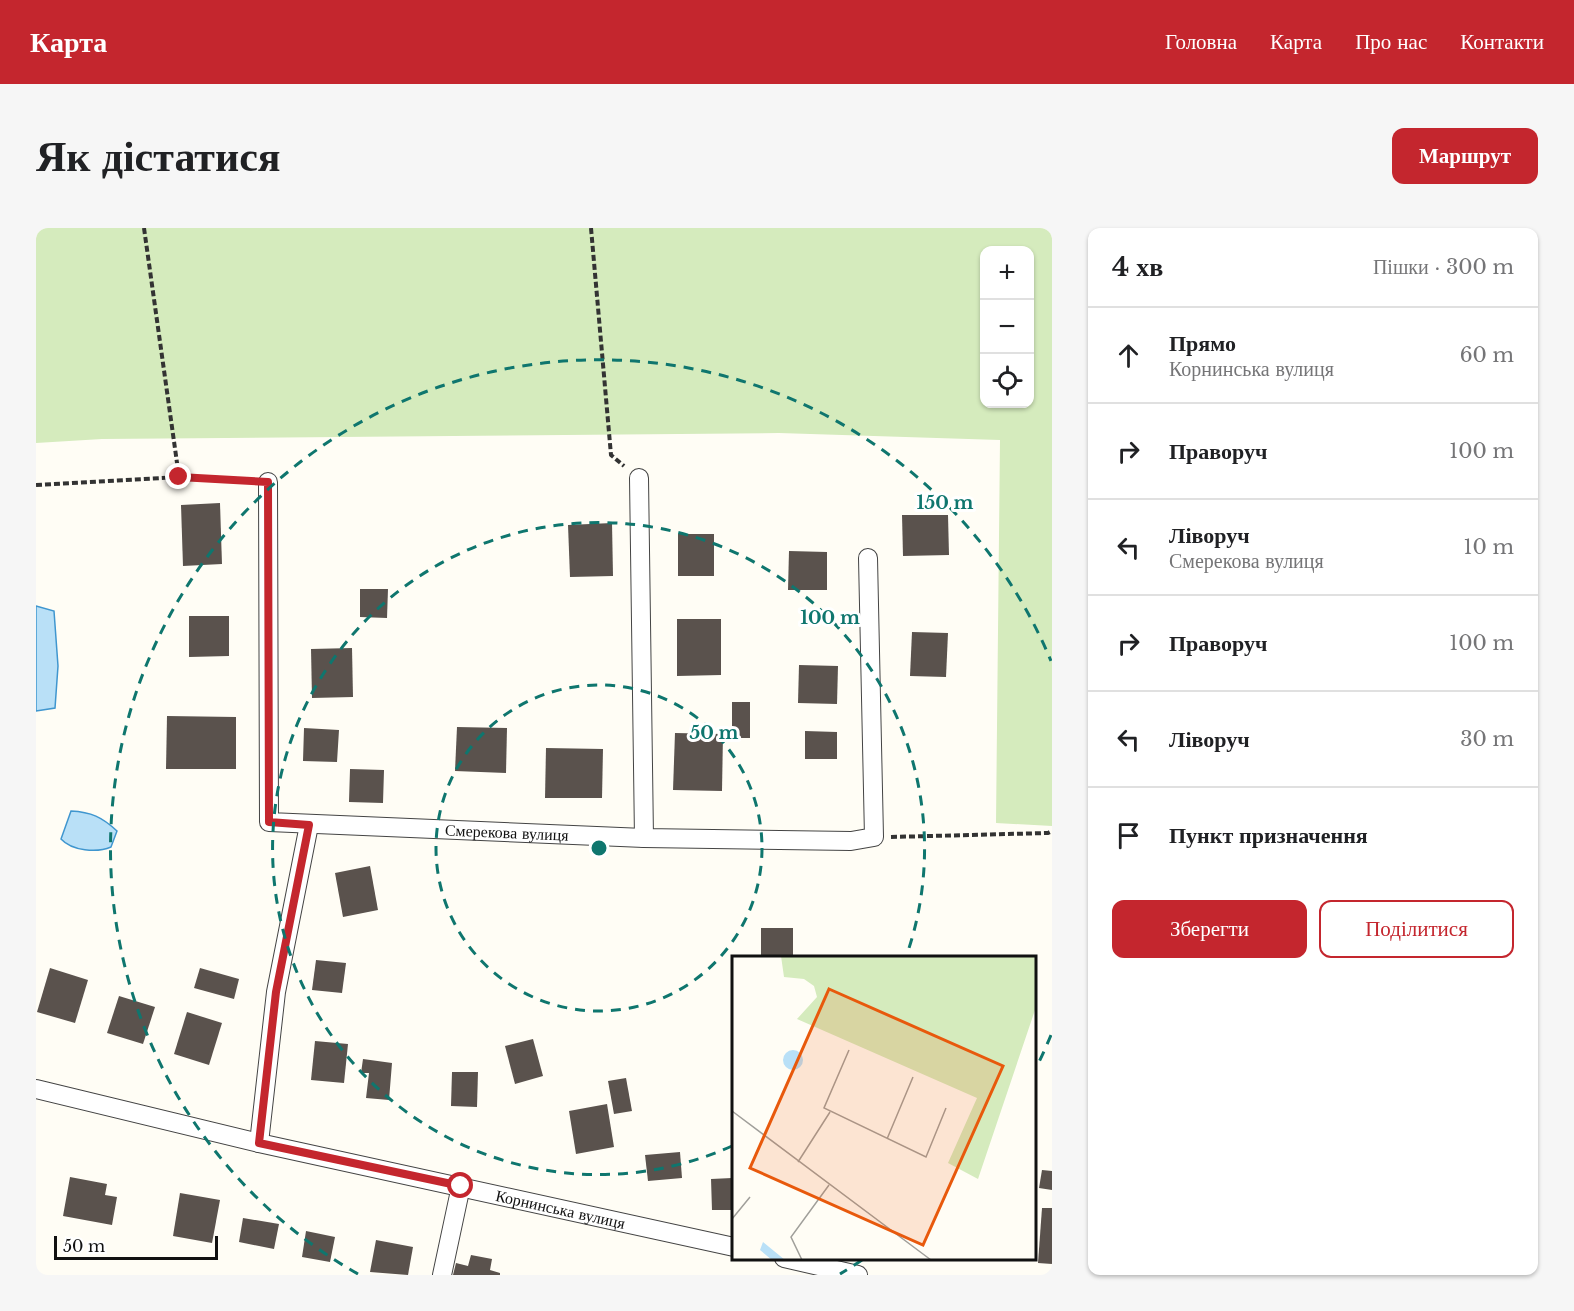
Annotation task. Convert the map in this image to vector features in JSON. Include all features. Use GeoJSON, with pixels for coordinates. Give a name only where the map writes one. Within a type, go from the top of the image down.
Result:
{"type":"FeatureCollection","features":[{"type":"Feature","properties":{"kind":"street"},"geometry":{"type":"LineString","coordinates":[[639,478],[644,838]]}},
{"type":"Feature","properties":{"kind":"street","name":"Смерекова вулиця"},"geometry":{"type":"LineString","coordinates":[[268,482],[269,822],[644,838],[851,841],[874,837]]}},
{"type":"Feature","properties":{"kind":"street"},"geometry":{"type":"LineString","coordinates":[[867,558],[874,837]]}},
{"type":"Feature","properties":{"kind":"street"},"geometry":{"type":"LineString","coordinates":[[259,1143],[276,992],[309,825]]}},
{"type":"Feature","properties":{"kind":"street","name":"Корнинська вулиця"},"geometry":{"type":"LineString","coordinates":[[36,1089],[259,1143],[732,1247]]}},
{"type":"Feature","properties":{"kind":"street"},"geometry":{"type":"LineString","coordinates":[[442,1275],[461,1186]]}},
{"type":"Feature","properties":{"kind":"street"},"geometry":{"type":"LineString","coordinates":[[793,1260],[858,1275]]}},
{"type":"Feature","properties":{"kind":"path"},"geometry":{"type":"LineString","coordinates":[[144,228],[179,477]]}},
{"type":"Feature","properties":{"kind":"path"},"geometry":{"type":"LineString","coordinates":[[591,228],[611,455],[639,478]]}},
{"type":"Feature","properties":{"kind":"path"},"geometry":{"type":"LineString","coordinates":[[36,485],[179,477],[268,482]]}},
{"type":"Feature","properties":{"kind":"path"},"geometry":{"type":"LineString","coordinates":[[874,837],[1048,834],[1052,831]]}},
{"type":"Feature","properties":{"kind":"green space"},"geometry":{"type":"Polygon","coordinates":[[[36,228],[1052,228],[1052,826],[996,823],[1000,440],[779,433],[102,439],[36,443],[36,228]]]}},
{"type":"Feature","properties":{"kind":"water"},"geometry":{"type":"Polygon","coordinates":[[[36,606],[54,611],[58,666],[55,708],[36,711],[36,606]]]}},
{"type":"Feature","properties":{"kind":"water"},"geometry":{"type":"Polygon","coordinates":[[[71,811],[96,816],[117,831],[111,847],[85,850],[71,846],[61,839],[71,811]]]}},
{"type":"Feature","properties":{"kind":"building"},"geometry":{"type":"Polygon","coordinates":[[[220,503],[222,564],[183,566],[181,505],[220,503]]]}},
{"type":"Feature","properties":{"kind":"building"},"geometry":{"type":"Polygon","coordinates":[[[902,515],[948,515],[949,555],[903,556],[902,515]]]}},
{"type":"Feature","properties":{"kind":"building"},"geometry":{"type":"Polygon","coordinates":[[[612,523],[613,576],[570,577],[568,525],[612,523]]]}},
{"type":"Feature","properties":{"kind":"building"},"geometry":{"type":"Polygon","coordinates":[[[678,534],[714,534],[714,576],[678,576],[678,534]]]}},
{"type":"Feature","properties":{"kind":"building"},"geometry":{"type":"Polygon","coordinates":[[[789,551],[827,552],[827,590],[788,590],[789,551]]]}},
{"type":"Feature","properties":{"kind":"building"},"geometry":{"type":"Polygon","coordinates":[[[360,589],[388,589],[387,618],[360,617],[360,589]]]}},
{"type":"Feature","properties":{"kind":"building"},"geometry":{"type":"Polygon","coordinates":[[[189,616],[229,616],[229,656],[189,657],[189,616]]]}},
{"type":"Feature","properties":{"kind":"building"},"geometry":{"type":"Polygon","coordinates":[[[677,619],[721,619],[721,675],[677,676],[677,619]]]}},
{"type":"Feature","properties":{"kind":"building"},"geometry":{"type":"Polygon","coordinates":[[[912,632],[948,633],[946,677],[910,676],[912,632]]]}},
{"type":"Feature","properties":{"kind":"building"},"geometry":{"type":"Polygon","coordinates":[[[352,648],[353,697],[312,698],[311,649],[352,648]]]}},
{"type":"Feature","properties":{"kind":"building"},"geometry":{"type":"Polygon","coordinates":[[[799,665],[838,666],[837,704],[798,703],[799,665]]]}},
{"type":"Feature","properties":{"kind":"building"},"geometry":{"type":"Polygon","coordinates":[[[732,702],[750,702],[750,738],[732,738],[732,702]]]}},
{"type":"Feature","properties":{"kind":"building"},"geometry":{"type":"Polygon","coordinates":[[[167,716],[236,717],[236,769],[166,769],[167,716]]]}},
{"type":"Feature","properties":{"kind":"building"},"geometry":{"type":"Polygon","coordinates":[[[457,727],[507,728],[506,773],[455,771],[457,727]]]}},
{"type":"Feature","properties":{"kind":"building"},"geometry":{"type":"Polygon","coordinates":[[[304,728],[339,730],[337,762],[303,761],[304,728]]]}},
{"type":"Feature","properties":{"kind":"building"},"geometry":{"type":"Polygon","coordinates":[[[805,731],[837,732],[837,759],[805,759],[805,731]]]}},
{"type":"Feature","properties":{"kind":"building"},"geometry":{"type":"Polygon","coordinates":[[[675,733],[723,734],[722,791],[673,790],[675,733]]]}},
{"type":"Feature","properties":{"kind":"building"},"geometry":{"type":"Polygon","coordinates":[[[546,748],[603,749],[602,798],[545,798],[546,748]]]}},
{"type":"Feature","properties":{"kind":"building"},"geometry":{"type":"Polygon","coordinates":[[[350,769],[384,770],[383,803],[349,802],[350,769]]]}},
{"type":"Feature","properties":{"kind":"building"},"geometry":{"type":"Polygon","coordinates":[[[370,866],[378,910],[343,917],[335,873],[370,866]]]}},
{"type":"Feature","properties":{"kind":"building"},"geometry":{"type":"Polygon","coordinates":[[[761,928],[793,928],[793,955],[761,955],[761,928]]]}},
{"type":"Feature","properties":{"kind":"building"},"geometry":{"type":"Polygon","coordinates":[[[316,960],[346,963],[342,993],[312,990],[316,960]]]}},
{"type":"Feature","properties":{"kind":"building"},"geometry":{"type":"Polygon","coordinates":[[[50,968],[88,980],[75,1023],[37,1012],[50,968]]]}},
{"type":"Feature","properties":{"kind":"building"},"geometry":{"type":"Polygon","coordinates":[[[200,968],[239,979],[234,999],[194,988],[200,968]]]}},
{"type":"Feature","properties":{"kind":"building"},"geometry":{"type":"Polygon","coordinates":[[[119,996],[155,1007],[143,1044],[107,1033],[119,996]]]}},
{"type":"Feature","properties":{"kind":"building"},"geometry":{"type":"Polygon","coordinates":[[[187,1012],[222,1023],[209,1065],[174,1054],[187,1012]]]}},
{"type":"Feature","properties":{"kind":"building"},"geometry":{"type":"Polygon","coordinates":[[[533,1039],[543,1076],[515,1084],[505,1046],[533,1039]]]}},
{"type":"Feature","properties":{"kind":"building"},"geometry":{"type":"Polygon","coordinates":[[[315,1041],[348,1044],[344,1083],[311,1080],[315,1041]]]}},
{"type":"Feature","properties":{"kind":"building"},"geometry":{"type":"Polygon","coordinates":[[[363,1059],[392,1063],[389,1100],[366,1098],[369,1073],[361,1073],[363,1059]]]}},
{"type":"Feature","properties":{"kind":"building"},"geometry":{"type":"Polygon","coordinates":[[[452,1072],[478,1072],[477,1107],[451,1106],[452,1072]]]}},
{"type":"Feature","properties":{"kind":"building"},"geometry":{"type":"Polygon","coordinates":[[[626,1078],[632,1111],[614,1114],[608,1081],[626,1078]]]}},
{"type":"Feature","properties":{"kind":"building"},"geometry":{"type":"Polygon","coordinates":[[[607,1104],[614,1147],[576,1154],[569,1111],[607,1104]]]}},
{"type":"Feature","properties":{"kind":"building"},"geometry":{"type":"Polygon","coordinates":[[[680,1152],[682,1178],[648,1181],[645,1155],[680,1152]]]}},
{"type":"Feature","properties":{"kind":"building"},"geometry":{"type":"Polygon","coordinates":[[[1042,1170],[1052,1171],[1052,1190],[1039,1188],[1042,1170]]]}},
{"type":"Feature","properties":{"kind":"building"},"geometry":{"type":"Polygon","coordinates":[[[70,1177],[107,1184],[105,1195],[117,1197],[112,1225],[63,1216],[70,1177]]]}},
{"type":"Feature","properties":{"kind":"building"},"geometry":{"type":"Polygon","coordinates":[[[732,1178],[732,1210],[712,1210],[711,1179],[732,1178]]]}},
{"type":"Feature","properties":{"kind":"building"},"geometry":{"type":"Polygon","coordinates":[[[180,1193],[220,1200],[212,1243],[173,1236],[180,1193]]]}},
{"type":"Feature","properties":{"kind":"building"},"geometry":{"type":"Polygon","coordinates":[[[1042,1208],[1052,1208],[1052,1264],[1038,1263],[1042,1208]]]}},
{"type":"Feature","properties":{"kind":"building"},"geometry":{"type":"Polygon","coordinates":[[[243,1218],[279,1224],[274,1249],[239,1242],[243,1218]]]}},
{"type":"Feature","properties":{"kind":"building"},"geometry":{"type":"Polygon","coordinates":[[[306,1231],[335,1237],[330,1262],[302,1257],[306,1231]]]}},
{"type":"Feature","properties":{"kind":"building"},"geometry":{"type":"Polygon","coordinates":[[[376,1240],[413,1247],[408,1275],[370,1272],[376,1240]]]}},
{"type":"Feature","properties":{"kind":"building"},"geometry":{"type":"Polygon","coordinates":[[[471,1255],[492,1259],[490,1270],[500,1275],[453,1275],[456,1263],[468,1266],[471,1255]]]}},
{"type":"Feature","properties":{"kind":"route"},"geometry":{"type":"LineString","coordinates":[[179,477],[268,482],[269,822],[309,825],[276,992],[259,1143],[461,1186]]}}]}
